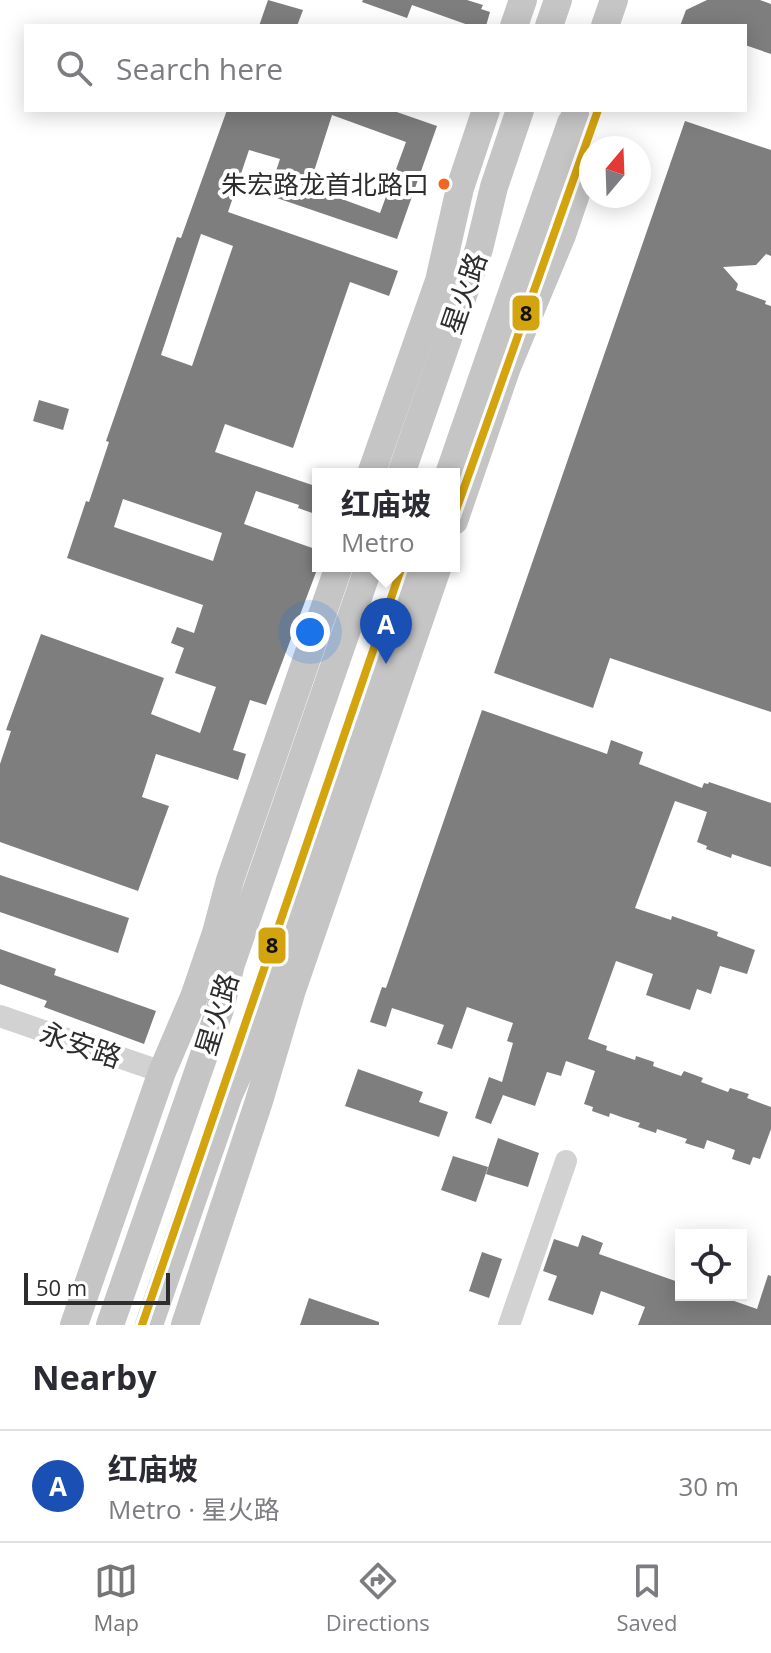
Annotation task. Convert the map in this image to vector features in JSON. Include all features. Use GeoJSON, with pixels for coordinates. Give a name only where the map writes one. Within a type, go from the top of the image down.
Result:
{"type":"FeatureCollection","features":[{"type":"Feature","properties":{"kind":"main road"},"geometry":{"type":"LineString","coordinates":[[515,24],[523,0]]}},
{"type":"Feature","properties":{"kind":"main road"},"geometry":{"type":"LineString","coordinates":[[550,24],[558,0]]}},
{"type":"Feature","properties":{"kind":"main road"},"geometry":{"type":"LineString","coordinates":[[606,24],[614,0]]}},
{"type":"Feature","properties":{"kind":"main road"},"geometry":{"type":"LineString","coordinates":[[373,468],[439,281],[460,188],[485,112]]}},
{"type":"Feature","properties":{"kind":"main road","name":"星火路"},"geometry":{"type":"LineString","coordinates":[[403,468],[479,249],[494,187],[519,112]]}},
{"type":"Feature","properties":{"kind":"main road"},"geometry":{"type":"LineString","coordinates":[[460,504],[507,367],[562,235],[579,185],[575,112]]}},
{"type":"Feature","properties":{"kind":"main road","name":"星火路"},"geometry":{"type":"LineString","coordinates":[[451,468],[575,112]]}},
{"type":"Feature","properties":{"kind":"main road"},"geometry":{"type":"LineString","coordinates":[[451,329],[455,220]]}},
{"type":"Feature","properties":{"kind":"main road"},"geometry":{"type":"LineString","coordinates":[[74,1325],[162,1072],[194,997],[230,880],[294,738],[337,572]]}},
{"type":"Feature","properties":{"kind":"main road","name":"星火路"},"geometry":{"type":"LineString","coordinates":[[110,1325],[220,1009],[294,738],[366,572]]}},
{"type":"Feature","properties":{"kind":"main road","name":"星火路"},"geometry":{"type":"LineString","coordinates":[[149,1325],[229,1094],[259,1028],[415,572]]}},
{"type":"Feature","properties":{"kind":"main road"},"geometry":{"type":"LineString","coordinates":[[185,1325],[273,1050],[436,572]]}},
{"type":"Feature","properties":{"kind":"main road"},"geometry":{"type":"LineString","coordinates":[[216,933],[220,1009]]}},
{"type":"Feature","properties":{"kind":"main road"},"geometry":{"type":"LineString","coordinates":[[273,1050],[283,954]]}},
{"type":"Feature","properties":{"kind":"street","name":"永安路"},"geometry":{"type":"LineString","coordinates":[[0,1016],[162,1072]]}},
{"type":"Feature","properties":{"kind":"street"},"geometry":{"type":"LineString","coordinates":[[509,1325],[566,1161]]}},
{"type":"Feature","properties":{"kind":"building"},"geometry":{"type":"Polygon","coordinates":[[[268,0],[303,10],[298,24],[260,24],[268,0]]]}},
{"type":"Feature","properties":{"kind":"building"},"geometry":{"type":"Polygon","coordinates":[[[467,0],[483,5],[481,9],[490,12],[487,24],[465,24],[412,5],[407,18],[362,2],[467,0]]]}},
{"type":"Feature","properties":{"kind":"building"},"geometry":{"type":"Polygon","coordinates":[[[707,0],[760,0],[771,4],[771,54],[747,46],[747,24],[681,24],[686,10],[707,0]]]}},
{"type":"Feature","properties":{"kind":"building"},"geometry":{"type":"Polygon","coordinates":[[[226,112],[397,112],[437,126],[397,239],[268,195],[280,159],[249,150],[228,212],[398,271],[389,296],[350,282],[293,448],[225,424],[215,452],[312,485],[312,513],[298,508],[299,505],[256,491],[244,524],[312,548],[312,572],[316,572],[266,705],[250,700],[233,750],[246,754],[238,780],[156,754],[142,797],[169,806],[138,891],[0,842],[0,764],[11,731],[6,730],[41,634],[164,678],[151,714],[200,733],[216,687],[175,673],[184,648],[171,643],[177,627],[194,633],[203,605],[67,558],[86,501],[89,502],[109,442],[106,441],[177,237],[181,238],[226,112]],[[332,115],[309,187],[380,213],[406,142],[332,115]],[[201,234],[161,355],[192,366],[233,246],[201,234]],[[123,499],[114,527],[213,561],[222,533],[123,499]]]}},
{"type":"Feature","properties":{"kind":"building"},"geometry":{"type":"Polygon","coordinates":[[[685,121],[771,150],[771,256],[766,254],[756,265],[723,267],[738,284],[736,290],[766,301],[765,304],[771,306],[771,712],[610,658],[593,708],[494,673],[685,121]]]}},
{"type":"Feature","properties":{"kind":"building"},"geometry":{"type":"Polygon","coordinates":[[[39,400],[69,409],[63,430],[33,421],[39,400]]]}},
{"type":"Feature","properties":{"kind":"building"},"geometry":{"type":"Polygon","coordinates":[[[482,710],[607,754],[611,740],[643,752],[639,764],[702,788],[704,783],[709,782],[771,803],[771,867],[706,849],[707,846],[697,842],[707,812],[675,801],[635,908],[671,920],[672,916],[718,932],[717,936],[755,950],[747,974],[720,966],[711,994],[697,989],[690,1010],[646,995],[653,974],[616,961],[588,1039],[607,1046],[606,1050],[635,1060],[636,1056],[654,1062],[653,1066],[681,1076],[684,1071],[703,1078],[701,1082],[728,1092],[730,1088],[749,1094],[747,1098],[771,1107],[771,1129],[760,1159],[753,1157],[750,1165],[732,1159],[735,1150],[707,1140],[704,1149],[685,1143],[687,1139],[657,1129],[656,1133],[638,1127],[640,1123],[610,1113],[609,1117],[592,1111],[593,1107],[584,1104],[595,1071],[566,1061],[561,1076],[547,1072],[535,1106],[503,1095],[491,1124],[475,1118],[489,1077],[502,1082],[513,1043],[507,1041],[513,1023],[467,1007],[452,1049],[437,1044],[444,1025],[392,1008],[386,1027],[370,1022],[382,987],[386,988],[482,710]]]}},
{"type":"Feature","properties":{"kind":"building"},"geometry":{"type":"Polygon","coordinates":[[[0,875],[129,918],[118,953],[0,912],[0,875]]]}},
{"type":"Feature","properties":{"kind":"building"},"geometry":{"type":"Polygon","coordinates":[[[0,949],[56,969],[54,975],[156,1011],[144,1044],[44,1007],[47,1001],[0,984],[0,949]]]}},
{"type":"Feature","properties":{"kind":"building"},"geometry":{"type":"Polygon","coordinates":[[[358,1069],[423,1092],[419,1102],[448,1112],[439,1137],[345,1106],[358,1069]]]}},
{"type":"Feature","properties":{"kind":"building"},"geometry":{"type":"Polygon","coordinates":[[[498,1138],[539,1153],[528,1187],[486,1174],[498,1138]]]}},
{"type":"Feature","properties":{"kind":"building"},"geometry":{"type":"Polygon","coordinates":[[[453,1156],[488,1167],[476,1202],[441,1190],[453,1156]]]}},
{"type":"Feature","properties":{"kind":"building"},"geometry":{"type":"Polygon","coordinates":[[[582,1235],[603,1243],[599,1254],[675,1281],[675,1301],[734,1301],[757,1309],[768,1275],[771,1276],[771,1325],[638,1325],[645,1307],[601,1291],[593,1315],[548,1300],[557,1276],[543,1271],[554,1239],[578,1247],[582,1235]]]}},
{"type":"Feature","properties":{"kind":"building"},"geometry":{"type":"Polygon","coordinates":[[[482,1252],[502,1259],[489,1298],[469,1291],[482,1252]]]}},
{"type":"Feature","properties":{"kind":"building"},"geometry":{"type":"Polygon","coordinates":[[[309,1298],[379,1322],[379,1325],[300,1325],[309,1298]]]}},
{"type":"Feature","properties":{"kind":"transit line","name":"8"},"geometry":{"type":"LineString","coordinates":[[460,499],[597,112]]}},
{"type":"Feature","properties":{"kind":"transit line","name":"8"},"geometry":{"type":"LineString","coordinates":[[142,1325],[400,572]]}},
{"type":"Feature","properties":{"kind":"place","name":"朱宏路龙首北路口"},"geometry":{"type":"Point","coordinates":[444,184]}},
{"type":"Feature","properties":{"kind":"place","name":"红庙坡"},"geometry":{"type":"Point","coordinates":[386,664]}}]}
